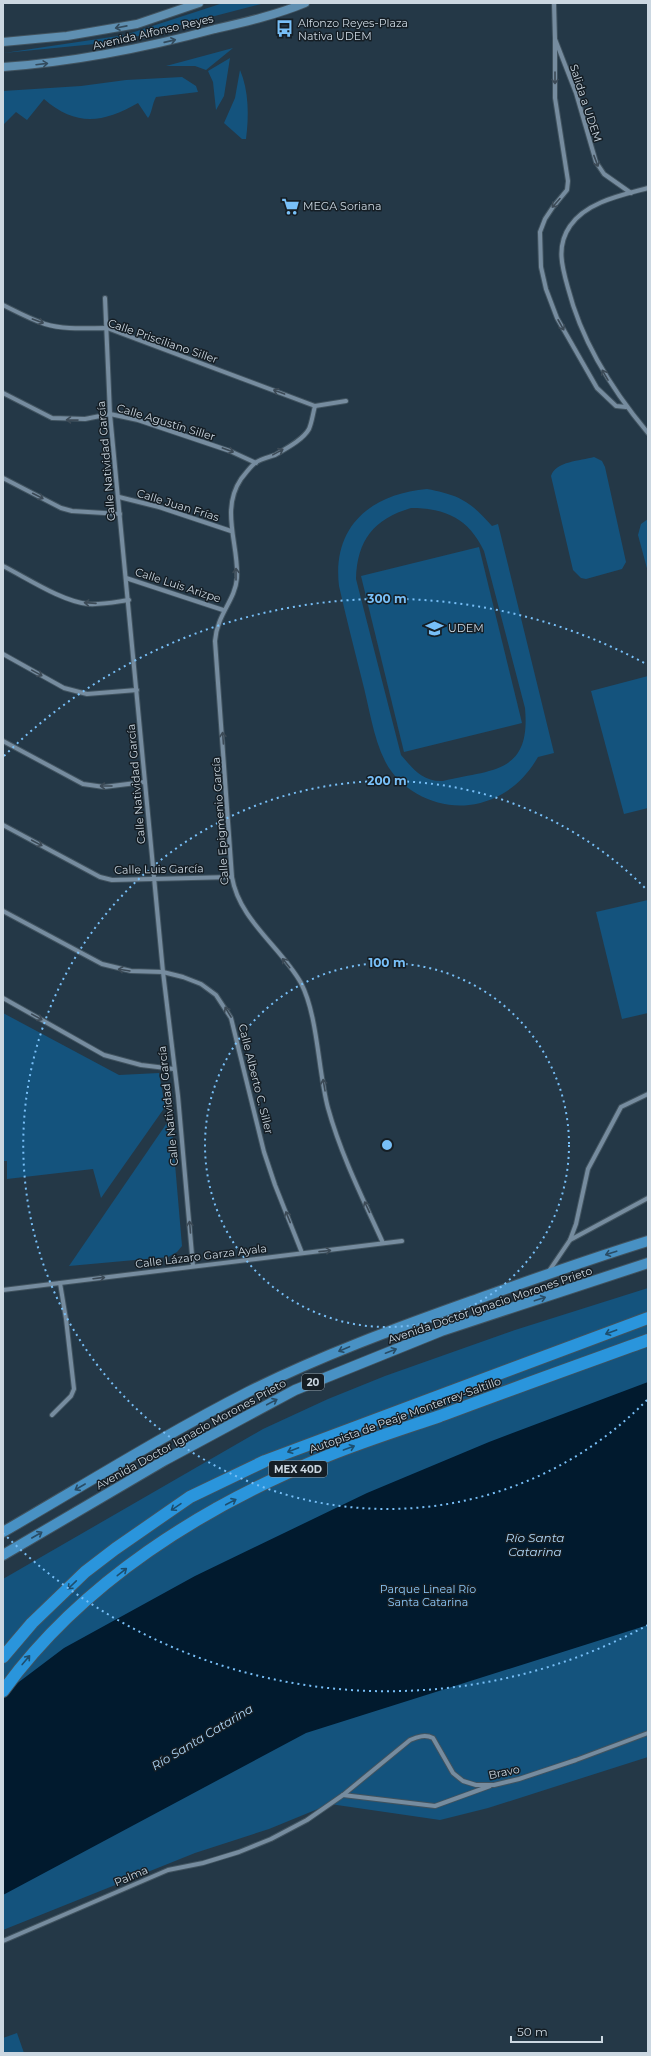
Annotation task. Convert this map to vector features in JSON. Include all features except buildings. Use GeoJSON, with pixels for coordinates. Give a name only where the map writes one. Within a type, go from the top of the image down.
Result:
{"type":"FeatureCollection","features":[{"type":"Feature","properties":{"kind":"highway","name":"Autopista de Peaje Monterrey-Saltillo"},"geometry":{"type":"LineString","coordinates":[[3,1657],[32,1623],[86,1572],[115,1549],[190,1497],[264,1461],[648,1318]]}},
{"type":"Feature","properties":{"kind":"highway","name":"Autopista de Peaje Monterrey-Saltillo"},"geometry":{"type":"LineString","coordinates":[[3,1691],[25,1661],[81,1605],[154,1548],[192,1522],[265,1484],[327,1456],[648,1340]]}},
{"type":"Feature","properties":{"kind":"main road","name":"Avenida Alfonso Reyes"},"geometry":{"type":"LineString","coordinates":[[3,42],[67,36],[129,25],[153,20],[199,3]]}},
{"type":"Feature","properties":{"kind":"main road","name":"Avenida Alfonso Reyes"},"geometry":{"type":"LineString","coordinates":[[3,67],[34,65],[118,53],[226,26],[305,3]]}},
{"type":"Feature","properties":{"kind":"main road","name":"Avenida Doctor Ignacio Morones Prieto"},"geometry":{"type":"LineString","coordinates":[[3,1532],[175,1432],[248,1392],[366,1339],[546,1275],[648,1241]]}},
{"type":"Feature","properties":{"kind":"main road","name":"Avenida Doctor Ignacio Morones Prieto"},"geometry":{"type":"LineString","coordinates":[[3,1555],[165,1460],[295,1390],[441,1332],[648,1263]]}},
{"type":"Feature","properties":{"kind":"street","name":"Salida a UDEM"},"geometry":{"type":"LineString","coordinates":[[554,3],[555,39],[576,93],[596,162],[604,174],[631,193]]}},
{"type":"Feature","properties":{"kind":"street"},"geometry":{"type":"LineString","coordinates":[[555,39],[555,98],[568,181],[567,190],[545,219],[540,232],[542,267],[546,289],[557,318],[597,388],[616,406],[626,407]]}},
{"type":"Feature","properties":{"kind":"street"},"geometry":{"type":"LineString","coordinates":[[648,188],[597,205],[578,216],[569,227],[562,245],[560,260],[574,314],[593,354],[626,407],[648,433]]}},
{"type":"Feature","properties":{"kind":"street","name":"Calle Natividad García"},"geometry":{"type":"LineString","coordinates":[[105,298],[110,414],[129,600],[162,972],[178,1096],[193,1266]]}},
{"type":"Feature","properties":{"kind":"street","name":"Calle Prisciliano Siller"},"geometry":{"type":"LineString","coordinates":[[3,305],[27,317],[46,324],[81,329],[107,328],[315,406]]}},
{"type":"Feature","properties":{"kind":"street","name":"Calle Agustín Siller"},"geometry":{"type":"LineString","coordinates":[[3,393],[52,418],[85,419],[110,414],[138,420],[256,462]]}},
{"type":"Feature","properties":{"kind":"street"},"geometry":{"type":"LineString","coordinates":[[315,406],[346,401]]}},
{"type":"Feature","properties":{"kind":"street","name":"Calle Epigmenio García"},"geometry":{"type":"LineString","coordinates":[[315,406],[308,430],[295,443],[276,454],[256,462],[241,480],[236,490],[231,509],[231,531],[235,546],[236,578],[234,592],[218,622],[215,641],[232,877],[234,886],[245,910],[294,972],[302,985],[309,1009],[328,1107],[338,1138],[355,1181],[383,1243]]}},
{"type":"Feature","properties":{"kind":"street"},"geometry":{"type":"LineString","coordinates":[[3,478],[61,508],[72,511],[120,514]]}},
{"type":"Feature","properties":{"kind":"street","name":"Calle Juan Frías"},"geometry":{"type":"LineString","coordinates":[[119,497],[159,506],[231,531]]}},
{"type":"Feature","properties":{"kind":"street"},"geometry":{"type":"LineString","coordinates":[[3,566],[57,594],[87,604],[129,600]]}},
{"type":"Feature","properties":{"kind":"street","name":"Calle Luis Arizpe"},"geometry":{"type":"LineString","coordinates":[[126,578],[224,610]]}},
{"type":"Feature","properties":{"kind":"street"},"geometry":{"type":"LineString","coordinates":[[3,654],[64,688],[86,694],[137,690]]}},
{"type":"Feature","properties":{"kind":"street"},"geometry":{"type":"LineString","coordinates":[[3,741],[83,784],[104,786],[144,782]]}},
{"type":"Feature","properties":{"kind":"street","name":"Calle Luis García"},"geometry":{"type":"LineString","coordinates":[[3,825],[100,877],[112,880],[232,877]]}},
{"type":"Feature","properties":{"kind":"street","name":"Calle Alberto C. Siller"},"geometry":{"type":"LineString","coordinates":[[3,911],[102,964],[131,971],[162,972],[201,984],[216,995],[231,1018],[264,1152],[275,1185],[302,1253]]}},
{"type":"Feature","properties":{"kind":"street"},"geometry":{"type":"LineString","coordinates":[[3,998],[104,1055],[140,1065],[174,1069]]}},
{"type":"Feature","properties":{"kind":"street"},"geometry":{"type":"LineString","coordinates":[[546,1275],[570,1240],[576,1224],[588,1169],[621,1107],[648,1094]]}},
{"type":"Feature","properties":{"kind":"street"},"geometry":{"type":"LineString","coordinates":[[570,1240],[648,1198]]}},
{"type":"Feature","properties":{"kind":"street","name":"Calle Lázaro Garza Ayala"},"geometry":{"type":"LineString","coordinates":[[3,1290],[402,1241]]}},
{"type":"Feature","properties":{"kind":"street"},"geometry":{"type":"LineString","coordinates":[[52,1415],[71,1396],[74,1389],[67,1326],[60,1283]]}},
{"type":"Feature","properties":{"kind":"street","name":"Bravo"},"geometry":{"type":"LineString","coordinates":[[271,1839],[307,1820],[343,1795],[410,1740],[424,1736],[433,1738],[452,1773],[463,1781],[476,1785],[494,1785],[576,1760],[648,1733]]}},
{"type":"Feature","properties":{"kind":"street"},"geometry":{"type":"LineString","coordinates":[[343,1795],[435,1806],[494,1785]]}},
{"type":"Feature","properties":{"kind":"street","name":"Palma"},"geometry":{"type":"LineString","coordinates":[[3,1940],[168,1870],[239,1852],[271,1839]]}},
{"type":"Feature","properties":{"kind":"green space"},"geometry":{"type":"Polygon","coordinates":[[[223,3],[265,3],[115,42],[4,53],[125,35],[223,3]]]}},
{"type":"Feature","properties":{"kind":"green space"},"geometry":{"type":"Polygon","coordinates":[[[233,48],[206,70],[195,66],[166,66],[233,48]]]}},
{"type":"Feature","properties":{"kind":"green space"},"geometry":{"type":"Polygon","coordinates":[[[230,58],[224,96],[216,110],[213,82],[208,71],[230,58]]]}},
{"type":"Feature","properties":{"kind":"green space"},"geometry":{"type":"Polygon","coordinates":[[[240,70],[248,104],[246,139],[242,139],[224,123],[235,98],[240,70]]]}},
{"type":"Feature","properties":{"kind":"green space"},"geometry":{"type":"Polygon","coordinates":[[[182,77],[196,86],[198,92],[156,97],[148,118],[138,103],[113,115],[90,119],[79,118],[67,114],[44,99],[27,120],[16,112],[4,124],[3,127],[3,91],[81,86],[126,80],[182,77]]]}},
{"type":"Feature","properties":{"kind":"green space"},"geometry":{"type":"Polygon","coordinates":[[[594,457],[602,461],[605,467],[626,562],[622,569],[586,579],[581,578],[573,570],[551,476],[558,467],[563,464],[594,457]]]}},
{"type":"Feature","properties":{"kind":"green space"},"geometry":{"type":"Polygon","coordinates":[[[427,489],[448,494],[463,500],[470,505],[492,526],[498,524],[554,753],[538,757],[518,783],[500,795],[480,803],[457,805],[432,801],[410,789],[392,772],[385,761],[374,732],[339,586],[338,565],[342,546],[349,530],[359,517],[373,506],[389,498],[407,492],[427,489]],[[411,508],[398,513],[387,518],[370,533],[364,542],[360,553],[356,579],[401,755],[419,774],[436,781],[443,781],[492,770],[505,765],[515,757],[522,746],[525,730],[525,708],[484,551],[478,540],[464,523],[446,513],[411,508]]]}},
{"type":"Feature","properties":{"kind":"green space"},"geometry":{"type":"Polygon","coordinates":[[[648,519],[648,572],[638,535],[641,524],[648,519]]]}},
{"type":"Feature","properties":{"kind":"green space"},"geometry":{"type":"Polygon","coordinates":[[[479,547],[522,723],[404,752],[361,576],[479,547]]]}},
{"type":"Feature","properties":{"kind":"green space"},"geometry":{"type":"Polygon","coordinates":[[[648,676],[648,808],[624,814],[591,691],[648,676]]]}},
{"type":"Feature","properties":{"kind":"green space"},"geometry":{"type":"Polygon","coordinates":[[[648,900],[648,1013],[622,1019],[596,912],[648,900]]]}},
{"type":"Feature","properties":{"kind":"green space"},"geometry":{"type":"Polygon","coordinates":[[[3,1013],[119,1075],[159,1073],[165,1107],[101,1198],[93,1169],[7,1179],[7,1161],[3,1161],[3,1013]]]}},
{"type":"Feature","properties":{"kind":"green space"},"geometry":{"type":"Polygon","coordinates":[[[171,1117],[182,1246],[177,1252],[168,1257],[69,1266],[171,1117]]]}},
{"type":"Feature","properties":{"kind":"green space","name":"Parque Lineal Río Santa Catarina"},"geometry":{"type":"Polygon","coordinates":[[[648,1288],[648,1757],[488,1808],[440,1820],[330,1804],[269,1829],[195,1853],[3,1930],[3,1579],[263,1429],[328,1399],[385,1376],[515,1330],[648,1288]]]}},
{"type":"Feature","properties":{"kind":"green space"},"geometry":{"type":"Polygon","coordinates":[[[17,2033],[24,2053],[3,2053],[3,2038],[17,2033]]]}},
{"type":"Feature","properties":{"kind":"water","name":"Río Santa Catarina"},"geometry":{"type":"Polygon","coordinates":[[[648,1382],[648,1625],[306,1733],[3,1895],[3,1694],[64,1648],[195,1576],[367,1493],[489,1442],[648,1382]]]}},
{"type":"Feature","properties":{"kind":"place","name":"Alfonzo Reyes-Plaza Nativa UDEM"},"geometry":{"type":"Point","coordinates":[285,29]}},
{"type":"Feature","properties":{"kind":"place","name":"MEGA Soriana"},"geometry":{"type":"Point","coordinates":[290,206]}},
{"type":"Feature","properties":{"kind":"place","name":"UDEM"},"geometry":{"type":"Point","coordinates":[435,628]}}]}
